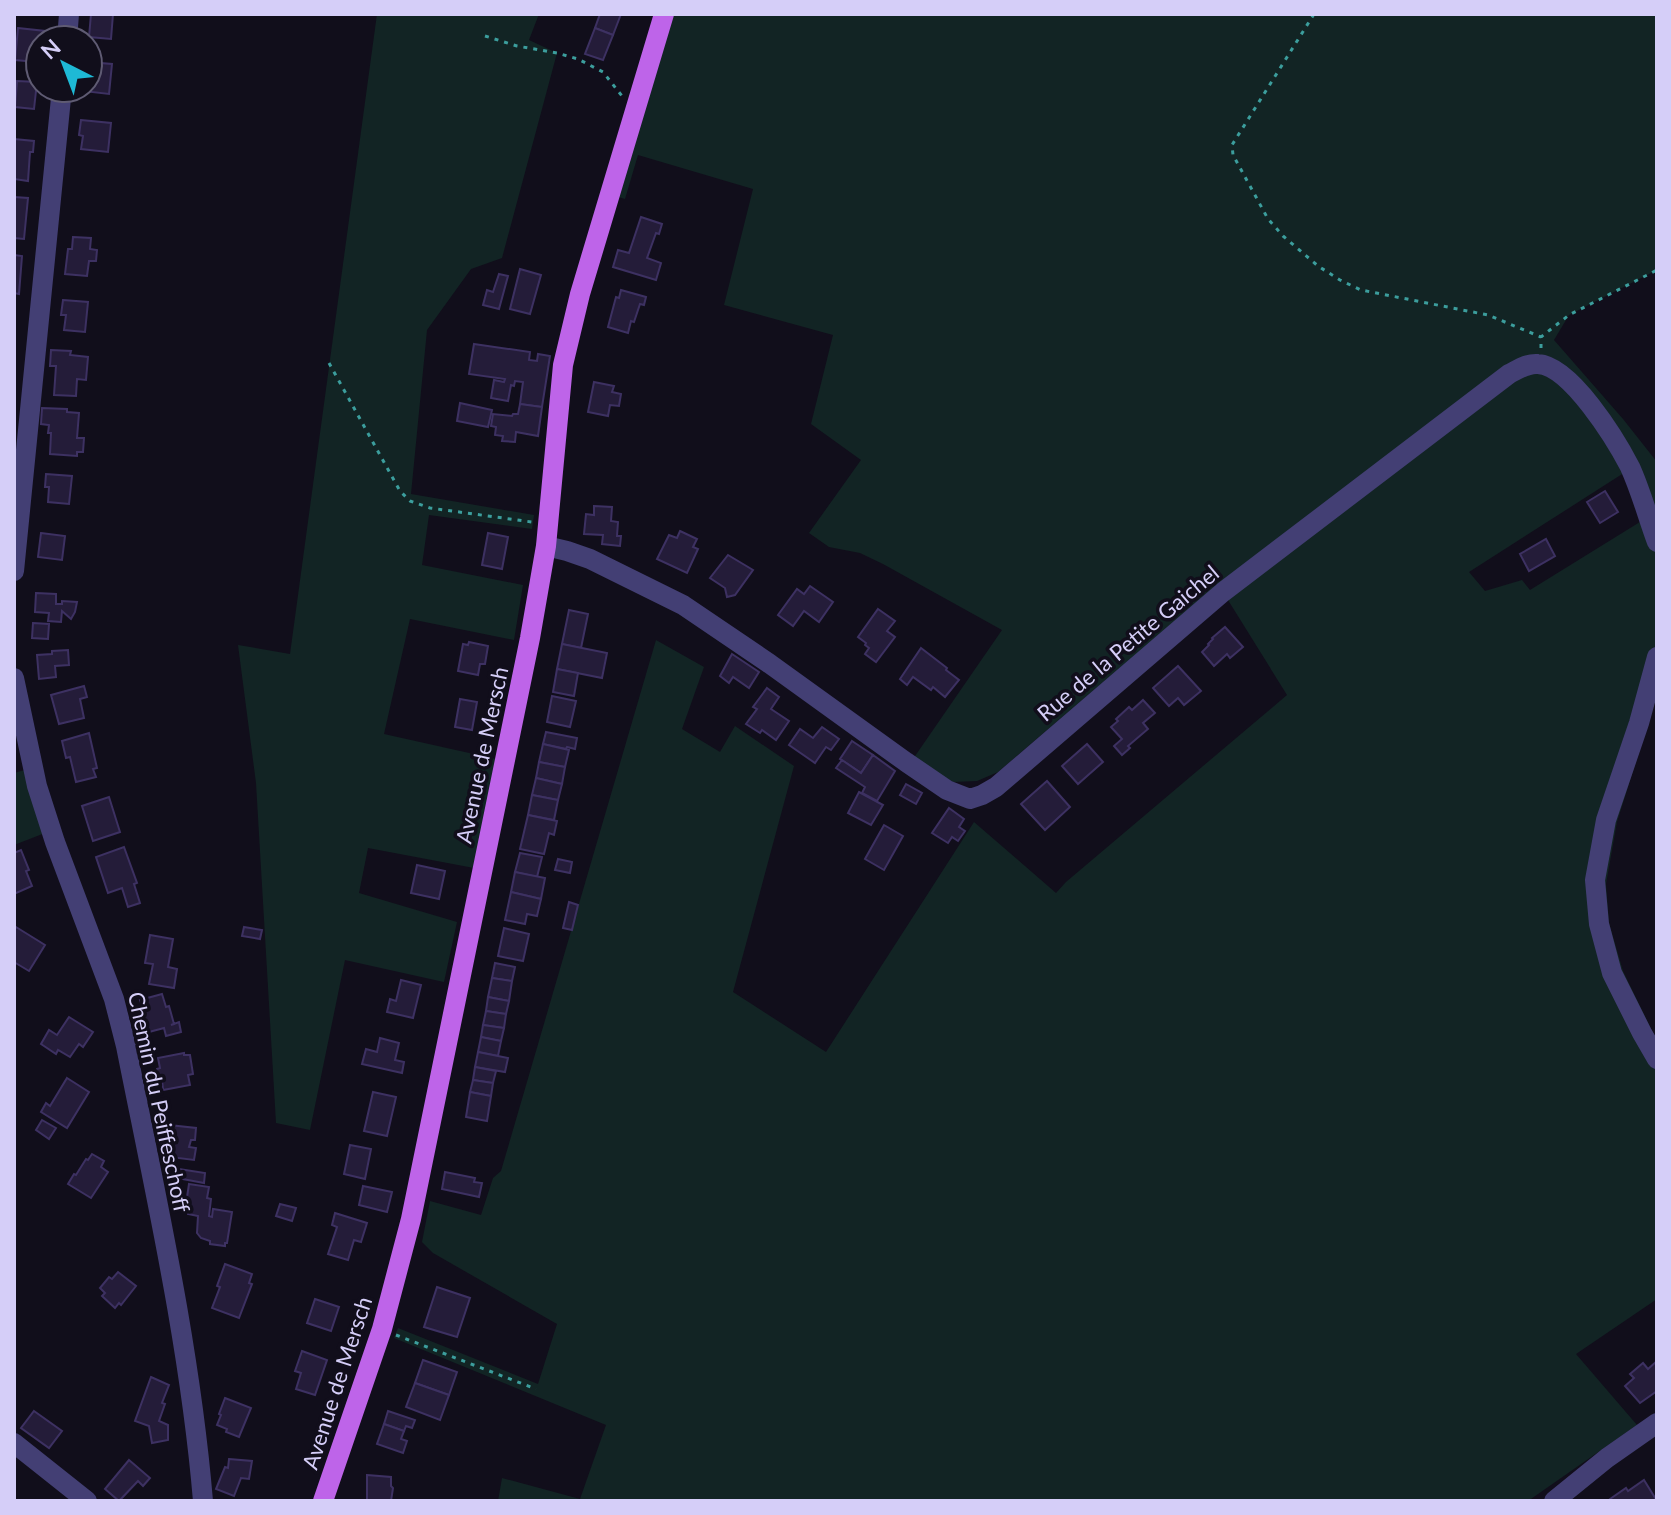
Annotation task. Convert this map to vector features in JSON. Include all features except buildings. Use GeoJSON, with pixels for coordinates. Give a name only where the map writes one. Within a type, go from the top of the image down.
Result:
{"type":"FeatureCollection","features":[{"type":"Feature","properties":{"kind":"main road","name":"Avenue de Mersch"},"geometry":{"type":"LineString","coordinates":[[323,1501],[382,1329],[401,1262],[513,729],[546,546],[563,365],[580,294],[664,14]]}},
{"type":"Feature","properties":{"kind":"street"},"geometry":{"type":"LineString","coordinates":[[14,571],[60,104]]}},
{"type":"Feature","properties":{"kind":"street"},"geometry":{"type":"LineString","coordinates":[[1541,364],[1561,374],[1580,392],[1609,432],[1631,469],[1657,542]]}},
{"type":"Feature","properties":{"kind":"street","name":"Rue de la Petite Gaichel"},"geometry":{"type":"LineString","coordinates":[[546,546],[590,559],[683,605],[947,790],[970,799],[996,787],[1223,592],[1497,383],[1525,365],[1541,364]]}},
{"type":"Feature","properties":{"kind":"street"},"geometry":{"type":"LineString","coordinates":[[1657,657],[1639,723],[1606,820],[1595,880],[1599,924],[1612,973],[1657,1059]]}},
{"type":"Feature","properties":{"kind":"street","name":"Chemin du Peiffeschoff"},"geometry":{"type":"LineString","coordinates":[[14,678],[37,786],[114,999],[126,1046],[185,1349],[203,1501]]}},
{"type":"Feature","properties":{"kind":"street"},"geometry":{"type":"LineString","coordinates":[[1554,1501],[1657,1423]]}},
{"type":"Feature","properties":{"kind":"street"},"geometry":{"type":"LineString","coordinates":[[14,1443],[87,1501]]}},
{"type":"Feature","properties":{"kind":"path"},"geometry":{"type":"LineString","coordinates":[[1314,14],[1232,145],[1233,155],[1268,219],[1318,266],[1361,290],[1488,315],[1541,337]]}},
{"type":"Feature","properties":{"kind":"path"},"geometry":{"type":"LineString","coordinates":[[485,36],[578,59],[603,72],[634,111]]}},
{"type":"Feature","properties":{"kind":"path"},"geometry":{"type":"LineString","coordinates":[[1541,337],[1569,315],[1657,270]]}},
{"type":"Feature","properties":{"kind":"path"},"geometry":{"type":"LineString","coordinates":[[1541,337],[1541,364]]}},
{"type":"Feature","properties":{"kind":"path"},"geometry":{"type":"LineString","coordinates":[[329,363],[400,491],[410,501],[430,508],[548,524]]}},
{"type":"Feature","properties":{"kind":"path"},"geometry":{"type":"LineString","coordinates":[[382,1329],[536,1389]]}},
{"type":"Feature","properties":{"kind":"shaded area"},"geometry":{"type":"Polygon","coordinates":[[[377,14],[539,14],[529,40],[557,53],[502,258],[471,269],[427,330],[411,494],[534,515],[532,529],[429,515],[422,565],[523,585],[514,640],[410,619],[384,734],[496,759],[474,868],[368,848],[359,893],[457,922],[444,982],[345,960],[310,1130],[276,1123],[256,783],[238,645],[290,654],[377,14]]]}},
{"type":"Feature","properties":{"kind":"shaded area"},"geometry":{"type":"Polygon","coordinates":[[[664,14],[1657,14],[1657,270],[1569,315],[1554,340],[1657,462],[1657,695],[1617,822],[1606,884],[1609,923],[1623,971],[1657,1041],[1657,1299],[1576,1354],[1637,1425],[1528,1501],[498,1501],[502,1478],[580,1499],[606,1425],[394,1338],[398,1328],[538,1384],[557,1324],[433,1253],[422,1242],[430,1201],[481,1215],[493,1178],[501,1171],[656,640],[704,667],[682,729],[720,752],[735,726],[794,766],[733,992],[826,1052],[974,822],[1056,893],[1287,695],[1218,584],[998,772],[977,781],[953,782],[913,759],[1002,630],[883,564],[860,553],[829,547],[809,533],[861,460],[811,424],[833,335],[724,305],[753,189],[638,155],[625,199],[609,194],[664,14]],[[1630,469],[1469,572],[1485,591],[1522,580],[1530,590],[1648,517],[1630,469]]]}},
{"type":"Feature","properties":{"kind":"shaded area"},"geometry":{"type":"Polygon","coordinates":[[[25,770],[45,833],[14,845],[14,773],[25,770]]]}}]}
